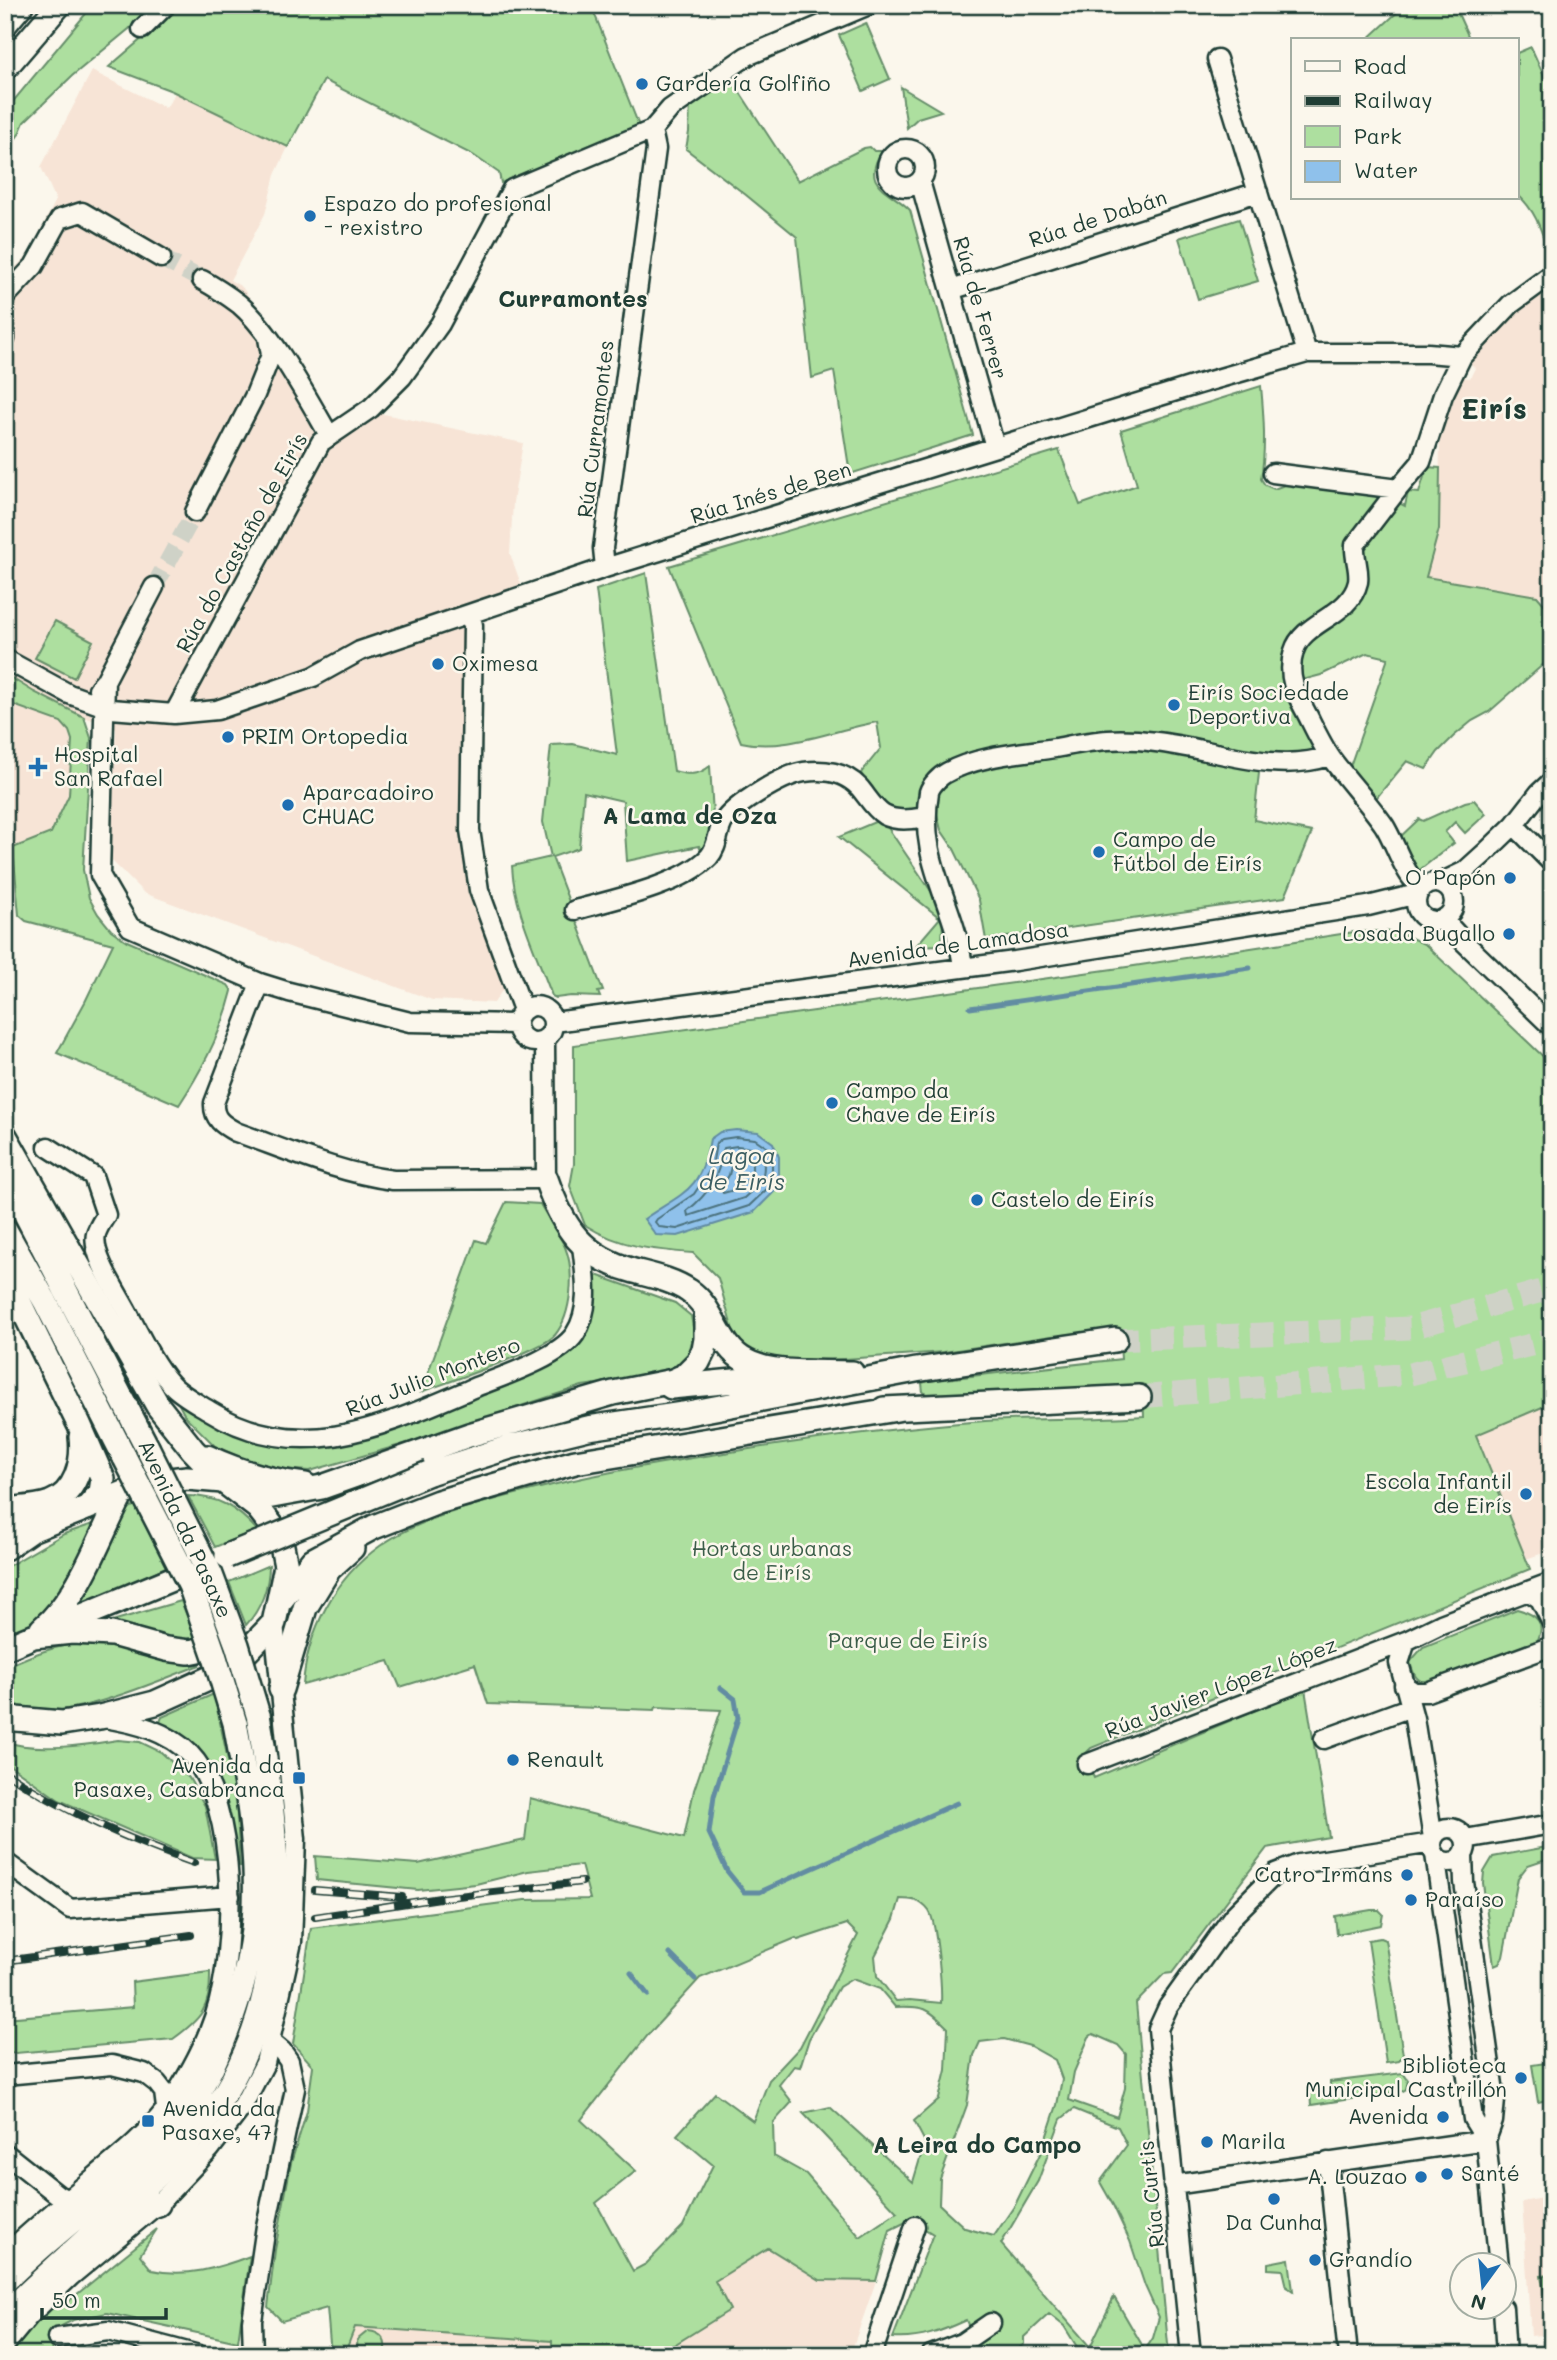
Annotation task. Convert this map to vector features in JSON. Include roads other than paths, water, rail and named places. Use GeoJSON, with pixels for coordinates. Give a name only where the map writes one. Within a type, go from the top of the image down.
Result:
{"type":"FeatureCollection","features":[{"type":"Feature","properties":{"kind":"main road"},"geometry":{"type":"LineString","coordinates":[[5,24],[21,5]]}},
{"type":"Feature","properties":{"kind":"main road"},"geometry":{"type":"LineString","coordinates":[[5,68],[59,5]]}},
{"type":"Feature","properties":{"kind":"main road"},"geometry":{"type":"LineString","coordinates":[[5,1136],[158,1406],[193,1450],[232,1488],[258,1508],[280,1536],[286,1566],[276,1613]]}},
{"type":"Feature","properties":{"kind":"main road","name":"Avenida da Pasaxe"},"geometry":{"type":"LineString","coordinates":[[5,1174],[211,1575],[237,1645],[258,1715],[274,1811],[277,1858],[277,1909],[271,1962],[260,2012],[242,2060],[207,2101],[131,2172],[5,2281]]}},
{"type":"Feature","properties":{"kind":"main road"},"geometry":{"type":"LineString","coordinates":[[546,1179],[562,1217],[582,1245],[627,1269],[670,1281],[691,1292],[733,1353],[764,1369],[852,1373]]}},
{"type":"Feature","properties":{"kind":"main road","name":"Avenida da Pasaxe"},"geometry":{"type":"LineString","coordinates":[[5,1230],[45,1301],[190,1585],[235,1723],[249,1794],[254,1898],[252,1942],[243,1984],[219,2056],[200,2129],[164,2170],[5,2314]]}},
{"type":"Feature","properties":{"kind":"main road"},"geometry":{"type":"LineString","coordinates":[[5,1273],[103,1479],[101,1492],[87,1508]]}},
{"type":"Feature","properties":{"kind":"main road"},"geometry":{"type":"LineString","coordinates":[[5,1548],[31,1530],[152,1482],[187,1478],[267,1497],[322,1487],[469,1435],[613,1393],[673,1381],[684,1376],[698,1362],[704,1350],[705,1310]]}},
{"type":"Feature","properties":{"kind":"main road"},"geometry":{"type":"LineString","coordinates":[[5,1648],[429,1473],[510,1447],[588,1428],[683,1414],[916,1370],[1115,1340]]}},
{"type":"Feature","properties":{"kind":"main road"},"geometry":{"type":"LineString","coordinates":[[583,1403],[692,1383],[916,1370]]}},
{"type":"Feature","properties":{"kind":"main road"},"geometry":{"type":"LineString","coordinates":[[683,1414],[897,1409],[1139,1397]]}},
{"type":"Feature","properties":{"kind":"main road"},"geometry":{"type":"LineString","coordinates":[[5,1714],[16,1719],[62,1723],[100,1717],[155,1703],[230,1669],[276,1613],[313,1560],[374,1528],[438,1502],[575,1462],[897,1409]]}},
{"type":"Feature","properties":{"kind":"main road"},"geometry":{"type":"LineString","coordinates":[[5,1510],[51,1503],[69,1490],[81,1468],[82,1443],[79,1424]]}},
{"type":"Feature","properties":{"kind":"main road"},"geometry":{"type":"LineString","coordinates":[[193,1450],[231,1468],[256,1476],[322,1487]]}},
{"type":"Feature","properties":{"kind":"main road"},"geometry":{"type":"LineString","coordinates":[[33,1636],[52,1620],[77,1586],[122,1494]]}},
{"type":"Feature","properties":{"kind":"main road"},"geometry":{"type":"LineString","coordinates":[[281,1689],[305,1608],[329,1569],[374,1528]]}},
{"type":"Feature","properties":{"kind":"main road"},"geometry":{"type":"LineString","coordinates":[[33,1636],[72,1632],[112,1634],[166,1649],[189,1652],[225,1646],[253,1627],[270,1601],[286,1566]]}},
{"type":"Feature","properties":{"kind":"main road"},"geometry":{"type":"LineString","coordinates":[[104,2223],[158,2204]]}},
{"type":"Feature","properties":{"kind":"street"},"geometry":{"type":"LineString","coordinates":[[142,29],[166,5]]}},
{"type":"Feature","properties":{"kind":"street","name":"Rúa do Castaño de Eirís"},"geometry":{"type":"LineString","coordinates":[[174,714],[321,442],[371,408],[402,377],[440,324],[512,189],[652,130],[670,109],[747,57],[869,5]]}},
{"type":"Feature","properties":{"kind":"street"},"geometry":{"type":"LineString","coordinates":[[1217,59],[1307,353]]}},
{"type":"Feature","properties":{"kind":"street","name":"Rúa Curramontes"},"geometry":{"type":"LineString","coordinates":[[605,568],[603,548],[656,149],[652,130]]}},
{"type":"Feature","properties":{"kind":"street","name":"Rúa de Ferrer"},"geometry":{"type":"LineString","coordinates":[[920,181],[995,447]]}},
{"type":"Feature","properties":{"kind":"street","name":"Rúa de Dabán"},"geometry":{"type":"LineString","coordinates":[[951,290],[1258,192]]}},
{"type":"Feature","properties":{"kind":"street"},"geometry":{"type":"LineString","coordinates":[[5,297],[34,266],[60,219],[82,212],[161,258]]}},
{"type":"Feature","properties":{"kind":"street"},"geometry":{"type":"LineString","coordinates":[[1552,274],[1511,304],[1462,356],[1443,395],[1421,462],[1355,545],[1358,580],[1354,592],[1346,604],[1302,637],[1295,648],[1291,677],[1294,690],[1329,756],[1384,825],[1411,878],[1435,900],[1464,942],[1552,1027]]}},
{"type":"Feature","properties":{"kind":"street"},"geometry":{"type":"LineString","coordinates":[[202,280],[241,306],[268,338],[329,435]]}},
{"type":"Feature","properties":{"kind":"street"},"geometry":{"type":"LineString","coordinates":[[195,512],[255,395],[271,355],[268,338]]}},
{"type":"Feature","properties":{"kind":"street","name":"Rúa Inés de Ben"},"geometry":{"type":"LineString","coordinates":[[5,659],[60,690],[95,704],[149,713],[174,714],[217,710],[313,677],[360,651],[605,568],[1307,353],[1462,356]]}},
{"type":"Feature","properties":{"kind":"street"},"geometry":{"type":"LineString","coordinates":[[1273,473],[1398,489]]}},
{"type":"Feature","properties":{"kind":"street"},"geometry":{"type":"LineString","coordinates":[[154,587],[95,704],[100,875],[130,927],[260,983],[410,1022],[520,1017],[532,1006],[544,1007],[554,1022],[552,1033],[537,1043],[525,1040],[521,1035],[520,1017],[479,890],[470,830],[473,625],[470,614]]}},
{"type":"Feature","properties":{"kind":"street"},"geometry":{"type":"LineString","coordinates":[[963,968],[961,948],[935,875],[928,842],[926,817],[930,787],[946,773],[986,758],[1108,740],[1156,741],[1282,763],[1312,762],[1329,756]]}},
{"type":"Feature","properties":{"kind":"street"},"geometry":{"type":"LineString","coordinates":[[575,911],[649,889],[696,866],[708,857],[716,845],[723,822],[747,800],[786,776],[828,771],[857,785],[868,800],[885,815],[902,820],[926,817]]}},
{"type":"Feature","properties":{"kind":"street"},"geometry":{"type":"LineString","coordinates":[[1435,900],[1514,825],[1552,781]]}},
{"type":"Feature","properties":{"kind":"street"},"geometry":{"type":"LineString","coordinates":[[1514,825],[1552,863]]}},
{"type":"Feature","properties":{"kind":"street","name":"Avenida de Lamadosa"},"geometry":{"type":"LineString","coordinates":[[554,1022],[963,968],[1368,905],[1435,900]]}},
{"type":"Feature","properties":{"kind":"street"},"geometry":{"type":"LineString","coordinates":[[260,983],[214,1103],[217,1118],[236,1132],[328,1165],[376,1178],[546,1179],[545,1040]]}},
{"type":"Feature","properties":{"kind":"street","name":"Rúa Julio Montero"},"geometry":{"type":"LineString","coordinates":[[48,1147],[93,1177],[106,1215],[96,1234],[96,1253],[171,1384],[218,1416],[262,1433],[301,1439],[327,1439],[356,1433],[530,1365],[551,1353],[569,1341],[581,1321],[586,1286],[582,1245]]}},
{"type":"Feature","properties":{"kind":"street"},"geometry":{"type":"LineString","coordinates":[[5,1520],[31,1530]]}},
{"type":"Feature","properties":{"kind":"street","name":"Rúa Javier López López"},"geometry":{"type":"LineString","coordinates":[[1087,1764],[1406,1641],[1441,1624],[1552,1581]]}},
{"type":"Feature","properties":{"kind":"street"},"geometry":{"type":"LineString","coordinates":[[1528,1591],[1541,1599],[1552,1623]]}},
{"type":"Feature","properties":{"kind":"street"},"geometry":{"type":"LineString","coordinates":[[5,2345],[29,2316],[71,2276],[158,2204],[210,2149],[242,2107],[265,2063],[292,1942],[296,1839],[276,1613]]}},
{"type":"Feature","properties":{"kind":"street"},"geometry":{"type":"LineString","coordinates":[[1406,1641],[1399,1663],[1411,1707],[1473,2119],[1486,2140],[1498,2252]]}},
{"type":"Feature","properties":{"kind":"street"},"geometry":{"type":"LineString","coordinates":[[1404,1685],[1414,1692],[1427,1692],[1552,1646]]}},
{"type":"Feature","properties":{"kind":"street"},"geometry":{"type":"LineString","coordinates":[[1372,1654],[1399,1663]]}},
{"type":"Feature","properties":{"kind":"street"},"geometry":{"type":"LineString","coordinates":[[1324,1739],[1411,1707]]}},
{"type":"Feature","properties":{"kind":"street"},"geometry":{"type":"LineString","coordinates":[[5,2255],[143,2133],[166,2108],[185,2080],[215,2017],[222,1992],[227,1960],[229,1896],[225,1847],[216,1798],[205,1774],[191,1755],[171,1738],[126,1721],[100,1717]]}},
{"type":"Feature","properties":{"kind":"street"},"geometry":{"type":"LineString","coordinates":[[1464,1847],[1552,1824]]}},
{"type":"Feature","properties":{"kind":"street"},"geometry":{"type":"LineString","coordinates":[[1464,1847],[1459,1858],[1449,1862],[1439,1858],[1433,1845],[1437,1833],[1447,1828],[1458,1830],[1464,1847],[1464,1882],[1495,2101],[1493,2121],[1486,2140]]}},
{"type":"Feature","properties":{"kind":"street","name":"Rúa Curtis"},"geometry":{"type":"LineString","coordinates":[[1191,2355],[1158,2029],[1168,2007],[1233,1916],[1276,1873],[1299,1864],[1433,1845]]}},
{"type":"Feature","properties":{"kind":"street"},"geometry":{"type":"LineString","coordinates":[[5,1862],[70,1909],[229,1896]]}},
{"type":"Feature","properties":{"kind":"street"},"geometry":{"type":"LineString","coordinates":[[253,2355],[252,2320],[255,2295],[274,2184],[295,2089],[289,2061],[270,2041]]}},
{"type":"Feature","properties":{"kind":"street"},"geometry":{"type":"LineString","coordinates":[[5,2075],[112,2066],[144,2073],[157,2083],[164,2092],[166,2108]]}},
{"type":"Feature","properties":{"kind":"street"},"geometry":{"type":"LineString","coordinates":[[1174,2185],[1486,2140]]}},
{"type":"Feature","properties":{"kind":"street"},"geometry":{"type":"LineString","coordinates":[[5,2152],[68,2200]]}},
{"type":"Feature","properties":{"kind":"street"},"geometry":{"type":"LineString","coordinates":[[1328,2162],[1348,2355]]}},
{"type":"Feature","properties":{"kind":"street"},"geometry":{"type":"LineString","coordinates":[[872,2355],[915,2226]]}},
{"type":"Feature","properties":{"kind":"street"},"geometry":{"type":"LineString","coordinates":[[1504,2322],[1506,2355]]}},
{"type":"Feature","properties":{"kind":"street"},"geometry":{"type":"LineString","coordinates":[[931,2355],[962,2343],[991,2323]]}},
{"type":"Feature","properties":{"kind":"street"},"geometry":{"type":"LineString","coordinates":[[57,2338],[108,2331],[199,2355]]}},
{"type":"Feature","properties":{"kind":"water","name":"Lagoa de Eirís"},"geometry":{"type":"Polygon","coordinates":[[[720,1132],[758,1132],[773,1143],[779,1157],[779,1177],[775,1191],[754,1212],[678,1236],[656,1235],[644,1219],[688,1189],[701,1170],[710,1139],[720,1132]]]}},
{"type":"Feature","properties":{"kind":"waterway"},"geometry":{"type":"LineString","coordinates":[[970,1008],[1250,968]]}},
{"type":"Feature","properties":{"kind":"waterway"},"geometry":{"type":"LineString","coordinates":[[721,1688],[735,1699],[738,1718],[714,1796],[709,1833],[727,1871],[744,1892],[760,1892],[957,1803]]}},
{"type":"Feature","properties":{"kind":"waterway"},"geometry":{"type":"LineString","coordinates":[[670,1954],[695,1979]]}},
{"type":"Feature","properties":{"kind":"waterway"},"geometry":{"type":"LineString","coordinates":[[631,1973],[648,1995]]}},
{"type":"Feature","properties":{"kind":"tunnel"},"geometry":{"type":"LineString","coordinates":[[161,258],[202,280]]}},
{"type":"Feature","properties":{"kind":"tunnel"},"geometry":{"type":"LineString","coordinates":[[154,587],[195,512]]}},
{"type":"Feature","properties":{"kind":"tunnel"},"geometry":{"type":"LineString","coordinates":[[1115,1340],[1411,1328],[1552,1288]]}},
{"type":"Feature","properties":{"kind":"tunnel"},"geometry":{"type":"LineString","coordinates":[[1139,1397],[1410,1374],[1552,1340]]}},
{"type":"Feature","properties":{"kind":"railway"},"geometry":{"type":"LineString","coordinates":[[5,1772],[50,1800],[97,1824],[194,1863]]}},
{"type":"Feature","properties":{"kind":"railway"},"geometry":{"type":"LineString","coordinates":[[315,1917],[440,1898],[582,1882]]}},
{"type":"Feature","properties":{"kind":"railway"},"geometry":{"type":"LineString","coordinates":[[315,1890],[402,1897]]}},
{"type":"Feature","properties":{"kind":"railway"},"geometry":{"type":"LineString","coordinates":[[5,1961],[191,1935]]}},
{"type":"Feature","properties":{"kind":"place","name":"Gardería Golfiño"},"geometry":{"type":"Point","coordinates":[642,84]}},
{"type":"Feature","properties":{"kind":"place","name":"Espazo do profesional - rexistro"},"geometry":{"type":"Point","coordinates":[310,216]}},
{"type":"Feature","properties":{"kind":"place","name":"Oximesa"},"geometry":{"type":"Point","coordinates":[438,664]}},
{"type":"Feature","properties":{"kind":"place","name":"Eirís Sociedade Deportiva"},"geometry":{"type":"Point","coordinates":[1174,705]}},
{"type":"Feature","properties":{"kind":"place","name":"PRIM Ortopedia"},"geometry":{"type":"Point","coordinates":[228,737]}},
{"type":"Feature","properties":{"kind":"place","name":"Hospital San Rafael"},"geometry":{"type":"Point","coordinates":[38,767]}},
{"type":"Feature","properties":{"kind":"place","name":"Aparcadoiro CHUAC"},"geometry":{"type":"Point","coordinates":[288,805]}},
{"type":"Feature","properties":{"kind":"place","name":"Campo de Fútbol de Eirís"},"geometry":{"type":"Point","coordinates":[1099,852]}},
{"type":"Feature","properties":{"kind":"place","name":"O' Papón"},"geometry":{"type":"Point","coordinates":[1510,878]}},
{"type":"Feature","properties":{"kind":"place","name":"Losada Bugallo"},"geometry":{"type":"Point","coordinates":[1509,934]}},
{"type":"Feature","properties":{"kind":"place","name":"Campo da Chave de Eirís"},"geometry":{"type":"Point","coordinates":[832,1103]}},
{"type":"Feature","properties":{"kind":"place","name":"Castelo de Eirís"},"geometry":{"type":"Point","coordinates":[977,1200]}},
{"type":"Feature","properties":{"kind":"place","name":"Escola Infantil de Eirís"},"geometry":{"type":"Point","coordinates":[1526,1494]}},
{"type":"Feature","properties":{"kind":"place","name":"Renault"},"geometry":{"type":"Point","coordinates":[513,1760]}},
{"type":"Feature","properties":{"kind":"place","name":"Avenida da Pasaxe, Casabranca"},"geometry":{"type":"Point","coordinates":[299,1778]}},
{"type":"Feature","properties":{"kind":"place","name":"Catro Irmáns"},"geometry":{"type":"Point","coordinates":[1407,1875]}},
{"type":"Feature","properties":{"kind":"place","name":"Paraíso"},"geometry":{"type":"Point","coordinates":[1411,1900]}},
{"type":"Feature","properties":{"kind":"place","name":"Biblioteca Municipal Castrillón"},"geometry":{"type":"Point","coordinates":[1521,2078]}},
{"type":"Feature","properties":{"kind":"place","name":"Avenida"},"geometry":{"type":"Point","coordinates":[1443,2117]}},
{"type":"Feature","properties":{"kind":"place","name":"Avenida da Pasaxe, 47"},"geometry":{"type":"Point","coordinates":[148,2121]}},
{"type":"Feature","properties":{"kind":"place","name":"Marila"},"geometry":{"type":"Point","coordinates":[1207,2142]}},
{"type":"Feature","properties":{"kind":"place","name":"Santé"},"geometry":{"type":"Point","coordinates":[1447,2174]}},
{"type":"Feature","properties":{"kind":"place","name":"A. Louzao"},"geometry":{"type":"Point","coordinates":[1421,2177]}},
{"type":"Feature","properties":{"kind":"place","name":"Da Cunha"},"geometry":{"type":"Point","coordinates":[1274,2199]}},
{"type":"Feature","properties":{"kind":"place","name":"Grandío"},"geometry":{"type":"Point","coordinates":[1315,2260]}},
{"type":"Feature","properties":{"kind":"district","name":"Curramontes"},"geometry":{"type":"Point","coordinates":[573,299]}},
{"type":"Feature","properties":{"kind":"district","name":"Eirís"},"geometry":{"type":"Point","coordinates":[1494,409]}},
{"type":"Feature","properties":{"kind":"district","name":"A Lama de Oza"},"geometry":{"type":"Point","coordinates":[690,816]}},
{"type":"Feature","properties":{"kind":"district","name":"A Leira do Campo"},"geometry":{"type":"Point","coordinates":[977,2145]}},
{"type":"Feature","properties":{"kind":"park label","name":"Hortas urbanas de Eirís"},"geometry":{"type":"Point","coordinates":[772,1561]}},
{"type":"Feature","properties":{"kind":"park label","name":"Parque de Eirís"},"geometry":{"type":"Point","coordinates":[908,1641]}}]}
